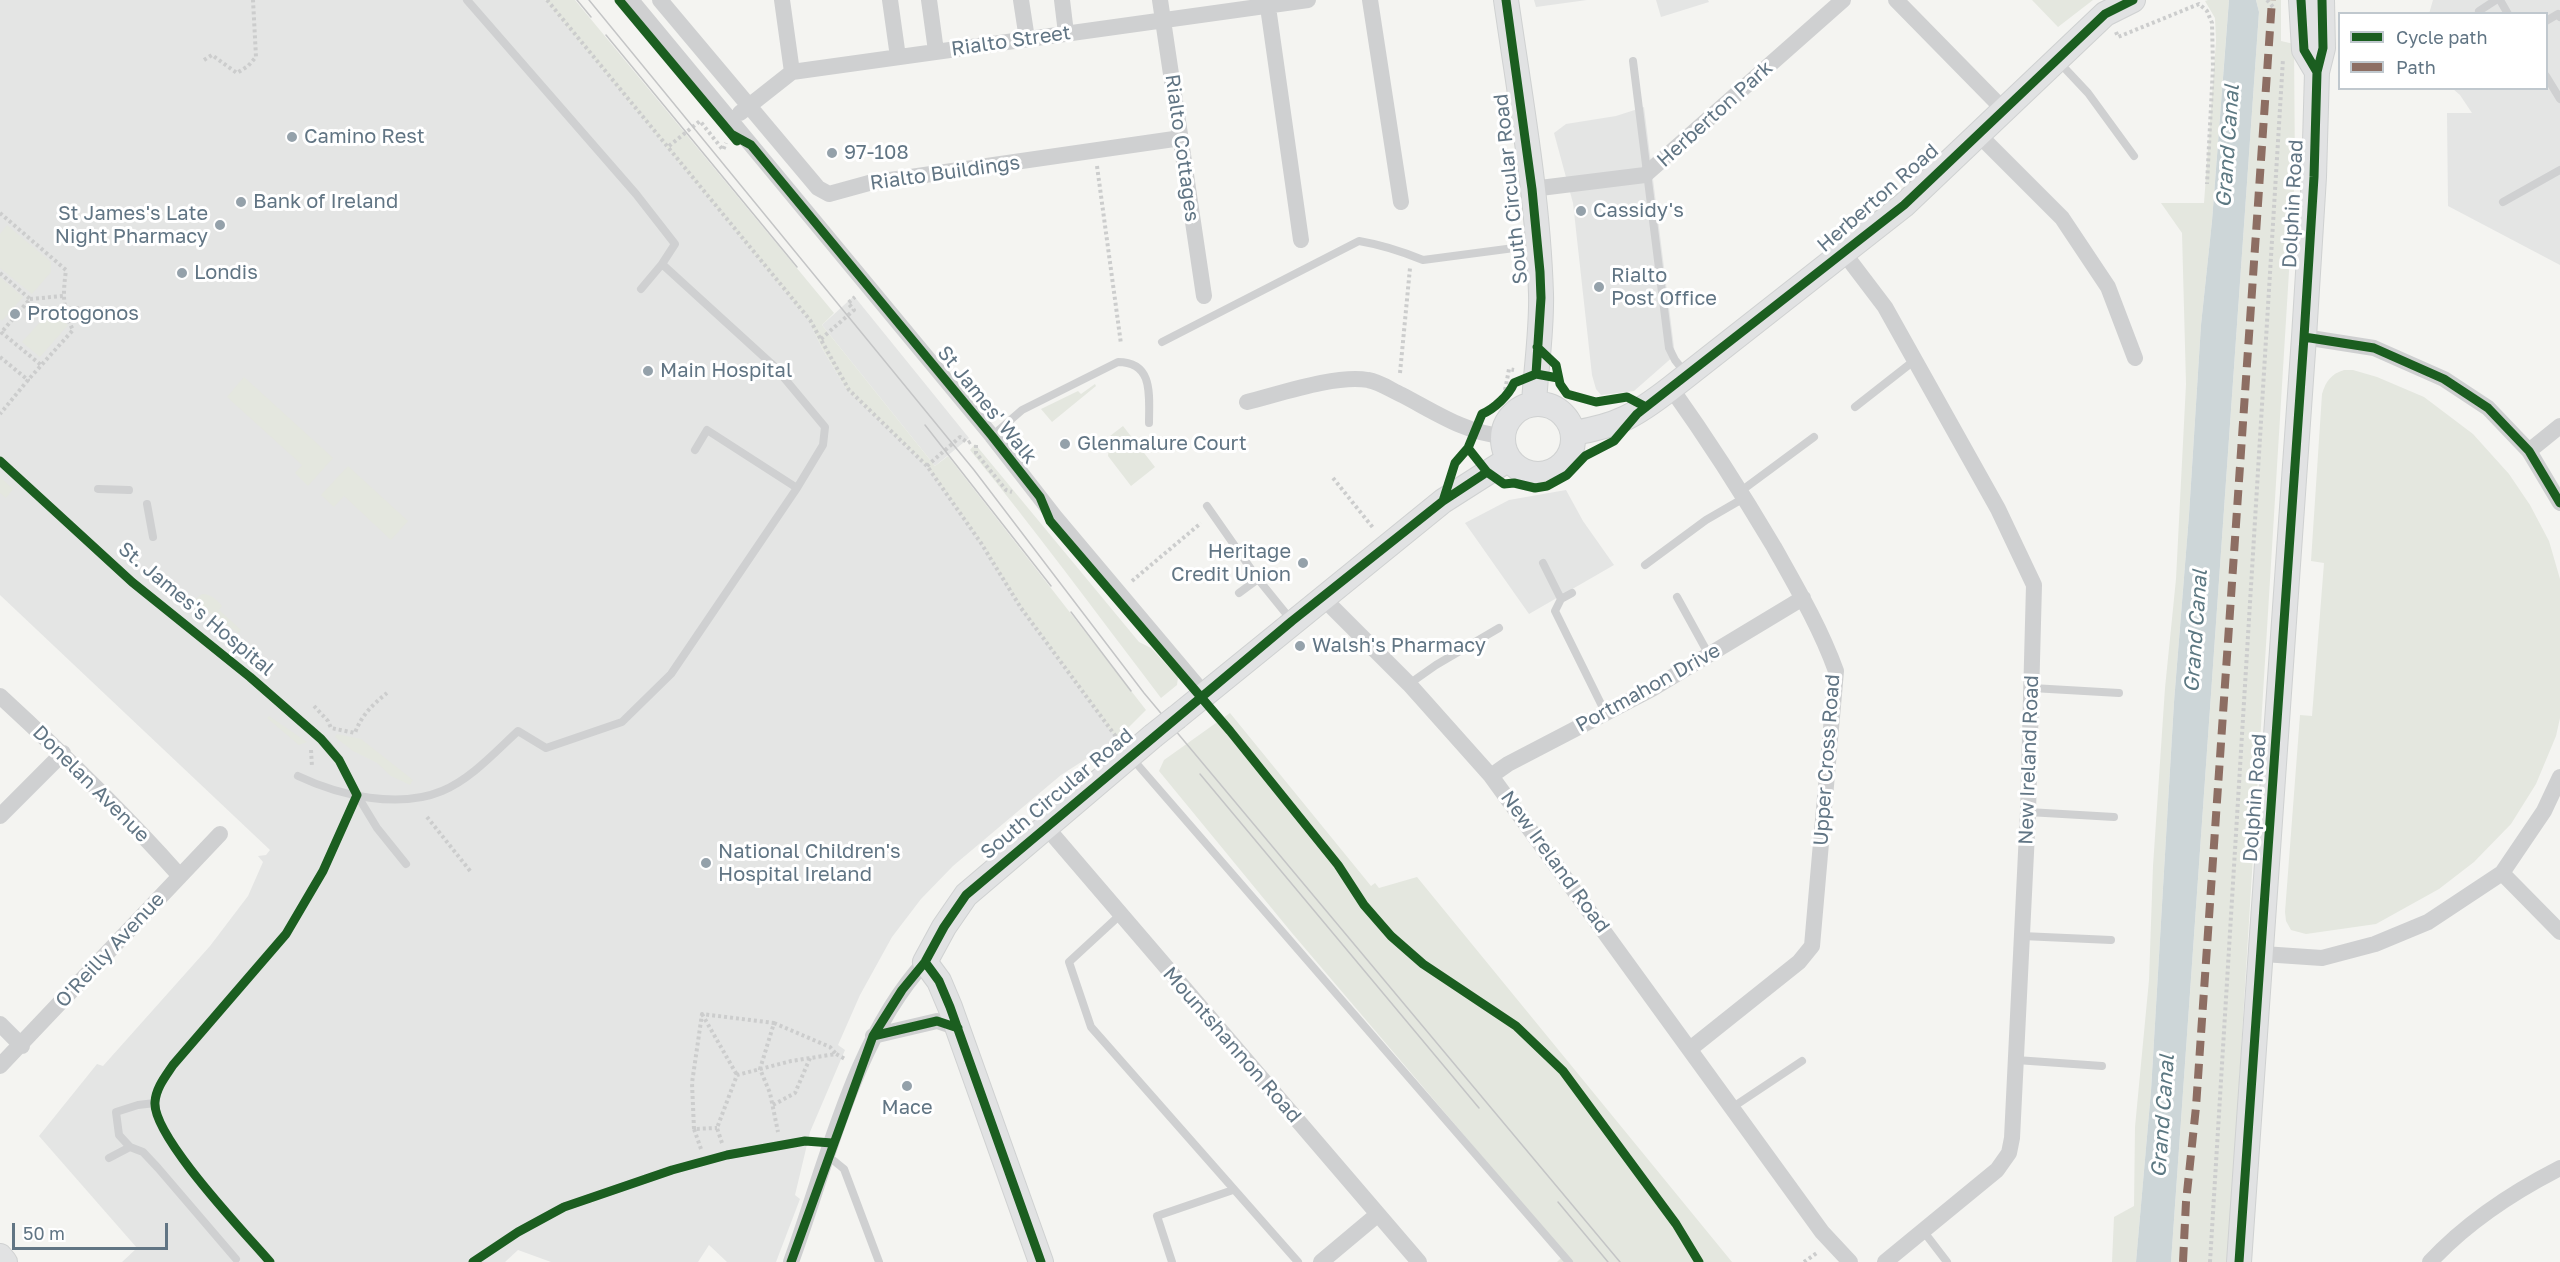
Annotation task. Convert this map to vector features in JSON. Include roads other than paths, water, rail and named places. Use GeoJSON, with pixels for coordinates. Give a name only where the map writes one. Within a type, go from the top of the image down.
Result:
{"type":"FeatureCollection","features":[{"type":"Feature","properties":{"kind":"main road","name":"South Circular Road"},"geometry":{"type":"LineString","coordinates":[[1506,0],[1532,189],[1541,298],[1525,372],[1534,404]]}},
{"type":"Feature","properties":{"kind":"main road","name":"Herberton Road"},"geometry":{"type":"LineString","coordinates":[[1573,433],[1603,427],[1637,414],[1679,382],[1904,205],[2105,14],[2133,0]]}},
{"type":"Feature","properties":{"kind":"main road","name":"Dolphin Road"},"geometry":{"type":"LineString","coordinates":[[2301,0],[2304,50],[2317,72]]}},
{"type":"Feature","properties":{"kind":"main road","name":"Dolphin Road"},"geometry":{"type":"LineString","coordinates":[[2240,1262],[2243,1187],[2263,954],[2304,337],[2314,177],[2317,72],[2323,48],[2322,0]]}},
{"type":"Feature","properties":{"kind":"main road"},"geometry":{"type":"LineString","coordinates":[[1534,404],[1557,409],[1569,422],[1573,433],[1573,443],[1568,458],[1550,472],[1527,473],[1509,459],[1503,436],[1510,417],[1523,407],[1534,404]]}},
{"type":"Feature","properties":{"kind":"main road","name":"South Circular Road"},"geometry":{"type":"LineString","coordinates":[[925,962],[944,927],[966,895],[1292,621],[1443,501],[1509,459]]}},
{"type":"Feature","properties":{"kind":"main road"},"geometry":{"type":"LineString","coordinates":[[925,962],[939,981],[958,1028],[1041,1262]]}},
{"type":"Feature","properties":{"kind":"main road"},"geometry":{"type":"LineString","coordinates":[[0,1256],[5,1262]]}},
{"type":"Feature","properties":{"kind":"street","name":"St James' Walk"},"geometry":{"type":"LineString","coordinates":[[631,0],[737,134],[867,286],[991,440],[1204,694]]}},
{"type":"Feature","properties":{"kind":"street"},"geometry":{"type":"LineString","coordinates":[[660,0],[748,106]]}},
{"type":"Feature","properties":{"kind":"street"},"geometry":{"type":"LineString","coordinates":[[782,0],[792,72]]}},
{"type":"Feature","properties":{"kind":"street"},"geometry":{"type":"LineString","coordinates":[[890,0],[898,57]]}},
{"type":"Feature","properties":{"kind":"street"},"geometry":{"type":"LineString","coordinates":[[929,0],[936,51]]}},
{"type":"Feature","properties":{"kind":"street"},"geometry":{"type":"LineString","coordinates":[[1021,0],[1027,39]]}},
{"type":"Feature","properties":{"kind":"street"},"geometry":{"type":"LineString","coordinates":[[1062,0],[1066,33]]}},
{"type":"Feature","properties":{"kind":"street","name":"Rialto Cottages"},"geometry":{"type":"LineString","coordinates":[[1160,0],[1204,296]]}},
{"type":"Feature","properties":{"kind":"street","name":"Rialto Street"},"geometry":{"type":"LineString","coordinates":[[737,134],[748,106],[792,72],[1163,20],[1267,3],[1308,0]]}},
{"type":"Feature","properties":{"kind":"street"},"geometry":{"type":"LineString","coordinates":[[1370,0],[1401,202]]}},
{"type":"Feature","properties":{"kind":"street","name":"Herberton Park"},"geometry":{"type":"LineString","coordinates":[[1532,189],[1645,176],[1844,0]]}},
{"type":"Feature","properties":{"kind":"street"},"geometry":{"type":"LineString","coordinates":[[1896,0],[2003,109]]}},
{"type":"Feature","properties":{"kind":"street"},"geometry":{"type":"LineString","coordinates":[[1267,3],[1301,240]]}},
{"type":"Feature","properties":{"kind":"street","name":"Rialto Buildings"},"geometry":{"type":"LineString","coordinates":[[748,106],[818,188],[829,194],[869,183],[1181,138]]}},
{"type":"Feature","properties":{"kind":"street"},"geometry":{"type":"LineString","coordinates":[[1978,134],[2062,218],[2108,287],[2135,358]]}},
{"type":"Feature","properties":{"kind":"street","name":"New Ireland Road"},"geometry":{"type":"LineString","coordinates":[[1844,253],[1885,307],[1998,509],[2034,585],[2028,812],[2016,1060],[2009,1153],[1997,1170],[1885,1262]]}},
{"type":"Feature","properties":{"kind":"street"},"geometry":{"type":"LineString","coordinates":[[2304,337],[2374,348],[2444,379],[2488,408],[2529,451],[2560,503]]}},
{"type":"Feature","properties":{"kind":"street"},"geometry":{"type":"LineString","coordinates":[[1247,402],[1348,380],[1368,380],[1460,425],[1486,434],[1503,436]]}},
{"type":"Feature","properties":{"kind":"street","name":"Upper Cross Road"},"geometry":{"type":"LineString","coordinates":[[1679,382],[1803,598],[1826,641],[1836,671],[1812,946],[1799,962],[1690,1049]]}},
{"type":"Feature","properties":{"kind":"street"},"geometry":{"type":"LineString","coordinates":[[2529,451],[2560,426]]}},
{"type":"Feature","properties":{"kind":"street","name":"New Ireland Road"},"geometry":{"type":"LineString","coordinates":[[1322,597],[1409,684],[1491,776],[1822,1232],[1850,1262]]}},
{"type":"Feature","properties":{"kind":"street","name":"Portmahon Drive"},"geometry":{"type":"LineString","coordinates":[[1491,776],[1508,764],[1652,689],[1803,598]]}},
{"type":"Feature","properties":{"kind":"street","name":"Donelan Avenue"},"geometry":{"type":"LineString","coordinates":[[0,696],[63,753],[179,875]]}},
{"type":"Feature","properties":{"kind":"street"},"geometry":{"type":"LineString","coordinates":[[0,816],[63,753]]}},
{"type":"Feature","properties":{"kind":"street"},"geometry":{"type":"LineString","coordinates":[[2263,954],[2322,958],[2375,944],[2428,922],[2502,873],[2544,811],[2560,777]]}},
{"type":"Feature","properties":{"kind":"street","name":"Mountshannon Road"},"geometry":{"type":"LineString","coordinates":[[1047,828],[1419,1262]]}},
{"type":"Feature","properties":{"kind":"street","name":"O'Reilly Avenue"},"geometry":{"type":"LineString","coordinates":[[0,1066],[22,1046],[179,875],[220,834]]}},
{"type":"Feature","properties":{"kind":"street"},"geometry":{"type":"LineString","coordinates":[[2502,873],[2560,932]]}},
{"type":"Feature","properties":{"kind":"street"},"geometry":{"type":"LineString","coordinates":[[791,1262],[873,1036],[906,984],[925,962]]}},
{"type":"Feature","properties":{"kind":"street"},"geometry":{"type":"LineString","coordinates":[[873,1036],[937,1021],[958,1028]]}},
{"type":"Feature","properties":{"kind":"street"},"geometry":{"type":"LineString","coordinates":[[0,1024],[22,1046]]}},
{"type":"Feature","properties":{"kind":"street"},"geometry":{"type":"LineString","coordinates":[[2430,1262],[2446,1244],[2475,1220],[2560,1168]]}},
{"type":"Feature","properties":{"kind":"street"},"geometry":{"type":"LineString","coordinates":[[1320,1262],[1377,1215]]}},
{"type":"Feature","properties":{"kind":"lane"},"geometry":{"type":"LineString","coordinates":[[466,0],[636,194],[675,244],[641,289]]}},
{"type":"Feature","properties":{"kind":"lane"},"geometry":{"type":"LineString","coordinates":[[2479,11],[2498,0]]}},
{"type":"Feature","properties":{"kind":"lane"},"geometry":{"type":"LineString","coordinates":[[2548,20],[2558,14],[2560,17]]}},
{"type":"Feature","properties":{"kind":"lane"},"geometry":{"type":"LineString","coordinates":[[2057,60],[2088,93],[2134,156]]}},
{"type":"Feature","properties":{"kind":"lane"},"geometry":{"type":"LineString","coordinates":[[1633,61],[1645,176],[1669,348],[1675,360],[1679,382]]}},
{"type":"Feature","properties":{"kind":"lane"},"geometry":{"type":"LineString","coordinates":[[2548,78],[2560,99]]}},
{"type":"Feature","properties":{"kind":"lane"},"geometry":{"type":"LineString","coordinates":[[2503,202],[2560,170]]}},
{"type":"Feature","properties":{"kind":"lane"},"geometry":{"type":"LineString","coordinates":[[1162,342],[1359,241],[1393,247],[1423,260],[1537,245]]}},
{"type":"Feature","properties":{"kind":"lane"},"geometry":{"type":"LineString","coordinates":[[298,776],[357,795],[388,799],[422,798],[444,790],[486,761],[518,731],[546,748],[622,722],[671,674],[823,445],[825,427],[775,367],[662,264]]}},
{"type":"Feature","properties":{"kind":"lane"},"geometry":{"type":"LineString","coordinates":[[1856,407],[1915,360]]}},
{"type":"Feature","properties":{"kind":"lane"},"geometry":{"type":"LineString","coordinates":[[991,440],[1022,410],[1118,362],[1129,362],[1141,368],[1145,376],[1149,423]]}},
{"type":"Feature","properties":{"kind":"lane"},"geometry":{"type":"LineString","coordinates":[[695,450],[707,430],[796,488]]}},
{"type":"Feature","properties":{"kind":"lane"},"geometry":{"type":"LineString","coordinates":[[1645,565],[1743,494],[1814,437]]}},
{"type":"Feature","properties":{"kind":"lane","name":"St. James's Hospital"},"geometry":{"type":"LineString","coordinates":[[0,461],[132,582],[257,683],[321,739],[339,760],[377,828],[406,864]]}},
{"type":"Feature","properties":{"kind":"lane"},"geometry":{"type":"LineString","coordinates":[[98,489],[129,490]]}},
{"type":"Feature","properties":{"kind":"lane"},"geometry":{"type":"LineString","coordinates":[[147,504],[153,537]]}},
{"type":"Feature","properties":{"kind":"lane"},"geometry":{"type":"LineString","coordinates":[[1207,506],[1258,579],[1292,621]]}},
{"type":"Feature","properties":{"kind":"lane"},"geometry":{"type":"LineString","coordinates":[[1543,563],[1561,599]]}},
{"type":"Feature","properties":{"kind":"lane"},"geometry":{"type":"LineString","coordinates":[[1239,593],[1258,579]]}},
{"type":"Feature","properties":{"kind":"lane"},"geometry":{"type":"LineString","coordinates":[[1572,593],[1561,599],[1555,611],[1605,712]]}},
{"type":"Feature","properties":{"kind":"lane"},"geometry":{"type":"LineString","coordinates":[[1677,597],[1709,655]]}},
{"type":"Feature","properties":{"kind":"lane"},"geometry":{"type":"LineString","coordinates":[[1409,684],[1499,628]]}},
{"type":"Feature","properties":{"kind":"lane"},"geometry":{"type":"LineString","coordinates":[[2032,688],[2119,693]]}},
{"type":"Feature","properties":{"kind":"lane"},"geometry":{"type":"LineString","coordinates":[[1130,756],[1569,1262]]}},
{"type":"Feature","properties":{"kind":"lane"},"geometry":{"type":"LineString","coordinates":[[270,1262],[173,1147],[158,1121],[155,1104],[159,1086],[173,1065],[286,934],[323,871],[357,795]]}},
{"type":"Feature","properties":{"kind":"lane"},"geometry":{"type":"LineString","coordinates":[[2028,812],[2114,817]]}},
{"type":"Feature","properties":{"kind":"lane"},"geometry":{"type":"LineString","coordinates":[[1120,915],[1069,962],[1091,1027],[1298,1262]]}},
{"type":"Feature","properties":{"kind":"lane"},"geometry":{"type":"LineString","coordinates":[[2022,936],[2111,940]]}},
{"type":"Feature","properties":{"kind":"lane"},"geometry":{"type":"LineString","coordinates":[[2016,1060],[2102,1066]]}},
{"type":"Feature","properties":{"kind":"lane"},"geometry":{"type":"LineString","coordinates":[[1733,1107],[1802,1061]]}},
{"type":"Feature","properties":{"kind":"lane"},"geometry":{"type":"LineString","coordinates":[[155,1104],[138,1105],[116,1112],[119,1135],[130,1147],[143,1152],[236,1259]]}},
{"type":"Feature","properties":{"kind":"lane"},"geometry":{"type":"LineString","coordinates":[[473,1262],[518,1232],[564,1207],[705,1161],[805,1141],[830,1150],[844,1169],[879,1262]]}},
{"type":"Feature","properties":{"kind":"lane"},"geometry":{"type":"LineString","coordinates":[[109,1158],[130,1147]]}},
{"type":"Feature","properties":{"kind":"lane"},"geometry":{"type":"LineString","coordinates":[[1172,1262],[1157,1216],[1233,1190]]}},
{"type":"Feature","properties":{"kind":"lane"},"geometry":{"type":"LineString","coordinates":[[1924,1232],[1947,1262]]}},
{"type":"Feature","properties":{"kind":"water","name":"Grand Canal"},"geometry":{"type":"Polygon","coordinates":[[[2229,0],[2256,0],[2259,12],[2171,1262],[2136,1262],[2151,1091],[2174,702],[2201,325],[2212,221],[2229,0]]]}},
{"type":"Feature","properties":{"kind":"tram line"},"geometry":{"type":"LineString","coordinates":[[577,0],[591,17]]}},
{"type":"Feature","properties":{"kind":"tram line"},"geometry":{"type":"LineString","coordinates":[[589,0],[974,470],[1144,693],[1620,1262]]}},
{"type":"Feature","properties":{"kind":"tram line"},"geometry":{"type":"LineString","coordinates":[[606,35],[797,267]]}},
{"type":"Feature","properties":{"kind":"tram line"},"geometry":{"type":"LineString","coordinates":[[925,425],[1051,586]]}},
{"type":"Feature","properties":{"kind":"tram line"},"geometry":{"type":"LineString","coordinates":[[1071,612],[1131,691]]}},
{"type":"Feature","properties":{"kind":"tram line"},"geometry":{"type":"LineString","coordinates":[[1200,774],[1479,1108]]}},
{"type":"Feature","properties":{"kind":"tram line"},"geometry":{"type":"LineString","coordinates":[[1558,1202],[1608,1262]]}},
{"type":"Feature","properties":{"kind":"place","name":"Camino Rest"},"geometry":{"type":"Point","coordinates":[292,137]}},
{"type":"Feature","properties":{"kind":"place","name":"97-108"},"geometry":{"type":"Point","coordinates":[832,153]}},
{"type":"Feature","properties":{"kind":"place","name":"Bank of Ireland"},"geometry":{"type":"Point","coordinates":[241,202]}},
{"type":"Feature","properties":{"kind":"place","name":"Cassidy's"},"geometry":{"type":"Point","coordinates":[1581,211]}},
{"type":"Feature","properties":{"kind":"place","name":"St James's Late Night Pharmacy"},"geometry":{"type":"Point","coordinates":[220,225]}},
{"type":"Feature","properties":{"kind":"place","name":"Londis"},"geometry":{"type":"Point","coordinates":[182,273]}},
{"type":"Feature","properties":{"kind":"place","name":"Rialto Post Office"},"geometry":{"type":"Point","coordinates":[1599,287]}},
{"type":"Feature","properties":{"kind":"place","name":"Protogonos"},"geometry":{"type":"Point","coordinates":[15,314]}},
{"type":"Feature","properties":{"kind":"place","name":"Main Hospital"},"geometry":{"type":"Point","coordinates":[648,371]}},
{"type":"Feature","properties":{"kind":"place","name":"Glenmalure Court"},"geometry":{"type":"Point","coordinates":[1065,444]}},
{"type":"Feature","properties":{"kind":"place","name":"Heritage Credit Union"},"geometry":{"type":"Point","coordinates":[1303,563]}},
{"type":"Feature","properties":{"kind":"place","name":"Walsh's Pharmacy"},"geometry":{"type":"Point","coordinates":[1300,646]}},
{"type":"Feature","properties":{"kind":"place","name":"National Children's Hospital Ireland"},"geometry":{"type":"Point","coordinates":[706,863]}},
{"type":"Feature","properties":{"kind":"place","name":"Mace"},"geometry":{"type":"Point","coordinates":[907,1086]}}]}
